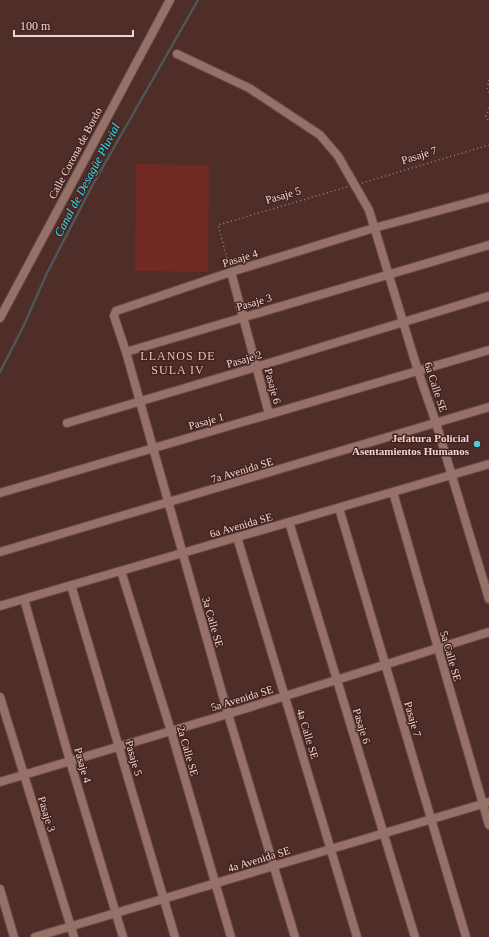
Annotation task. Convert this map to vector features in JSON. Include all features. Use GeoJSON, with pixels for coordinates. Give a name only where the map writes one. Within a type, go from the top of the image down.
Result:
{"type":"FeatureCollection","features":[{"type":"Feature","properties":{"kind":"street","name":"Calle Corona de Bordo"},"geometry":{"type":"LineString","coordinates":[[0,318],[170,0]]}},
{"type":"Feature","properties":{"kind":"street","name":"6a Calle SE"},"geometry":{"type":"LineString","coordinates":[[177,54],[249,88],[320,135],[338,156],[355,185],[369,210],[418,371],[436,423],[489,599]]}},
{"type":"Feature","properties":{"kind":"street"},"geometry":{"type":"LineString","coordinates":[[374,228],[489,198]]}},
{"type":"Feature","properties":{"kind":"street","name":"Pasaje 4"},"geometry":{"type":"LineString","coordinates":[[115,313],[116,311],[231,272],[374,228]]}},
{"type":"Feature","properties":{"kind":"street"},"geometry":{"type":"LineString","coordinates":[[388,274],[489,245]]}},
{"type":"Feature","properties":{"kind":"street","name":"Pasaje 6"},"geometry":{"type":"LineString","coordinates":[[231,272],[269,414]]}},
{"type":"Feature","properties":{"kind":"street","name":"Pasaje 3"},"geometry":{"type":"LineString","coordinates":[[126,352],[388,274]]}},
{"type":"Feature","properties":{"kind":"street"},"geometry":{"type":"LineString","coordinates":[[403,322],[489,296]]}},
{"type":"Feature","properties":{"kind":"street","name":"3a Calle SE"},"geometry":{"type":"LineString","coordinates":[[115,313],[114,316],[126,352],[228,714],[295,937]]}},
{"type":"Feature","properties":{"kind":"street","name":"Pasaje 2"},"geometry":{"type":"LineString","coordinates":[[67,423],[256,368],[403,322]]}},
{"type":"Feature","properties":{"kind":"street"},"geometry":{"type":"LineString","coordinates":[[418,371],[489,350]]}},
{"type":"Feature","properties":{"kind":"street","name":"Pasaje 1"},"geometry":{"type":"LineString","coordinates":[[0,493],[418,371]]}},
{"type":"Feature","properties":{"kind":"street","name":"7a Avenida SE"},"geometry":{"type":"LineString","coordinates":[[0,552],[489,407]]}},
{"type":"Feature","properties":{"kind":"street","name":"6a Avenida SE"},"geometry":{"type":"LineString","coordinates":[[0,606],[489,464]]}},
{"type":"Feature","properties":{"kind":"street","name":"5a Calle SE"},"geometry":{"type":"LineString","coordinates":[[393,492],[437,648],[486,803],[489,825]]}},
{"type":"Feature","properties":{"kind":"street","name":"Pasaje 7"},"geometry":{"type":"LineString","coordinates":[[339,508],[466,937]]}},
{"type":"Feature","properties":{"kind":"street","name":"Pasaje 6"},"geometry":{"type":"LineString","coordinates":[[289,522],[415,937]]}},
{"type":"Feature","properties":{"kind":"street","name":"4a Calle SE"},"geometry":{"type":"LineString","coordinates":[[237,537],[357,937]]}},
{"type":"Feature","properties":{"kind":"street","name":"2a Calle SE"},"geometry":{"type":"LineString","coordinates":[[121,571],[171,731],[231,937]]}},
{"type":"Feature","properties":{"kind":"street","name":"Pasaje 5"},"geometry":{"type":"LineString","coordinates":[[71,585],[175,937]]}},
{"type":"Feature","properties":{"kind":"street","name":"Pasaje 4"},"geometry":{"type":"LineString","coordinates":[[24,599],[70,762],[123,937]]}},
{"type":"Feature","properties":{"kind":"street","name":"5a Avenida SE"},"geometry":{"type":"LineString","coordinates":[[0,782],[228,714],[489,632]]}},
{"type":"Feature","properties":{"kind":"street","name":"Pasaje 3"},"geometry":{"type":"LineString","coordinates":[[0,698],[74,937]]}},
{"type":"Feature","properties":{"kind":"street","name":"4a Avenida SE"},"geometry":{"type":"LineString","coordinates":[[35,937],[486,803]]}},
{"type":"Feature","properties":{"kind":"street"},"geometry":{"type":"LineString","coordinates":[[0,889],[14,937]]}},
{"type":"Feature","properties":{"kind":"path"},"geometry":{"type":"LineString","coordinates":[[489,80],[487,89],[489,92]]}},
{"type":"Feature","properties":{"kind":"path"},"geometry":{"type":"LineString","coordinates":[[489,108],[486,116],[489,122]]}},
{"type":"Feature","properties":{"kind":"path","name":"Pasaje 7"},"geometry":{"type":"LineString","coordinates":[[355,185],[489,145]]}},
{"type":"Feature","properties":{"kind":"path","name":"Pasaje 5"},"geometry":{"type":"LineString","coordinates":[[231,272],[218,225],[355,185]]}},
{"type":"Feature","properties":{"kind":"shaded area"},"geometry":{"type":"Polygon","coordinates":[[[136,164],[209,165],[208,272],[135,271],[136,164]]]}},
{"type":"Feature","properties":{"kind":"waterway","name":"Canal de Desagüe Pluvial"},"geometry":{"type":"LineString","coordinates":[[0,372],[23,327],[47,273],[92,186],[198,0]]}},
{"type":"Feature","properties":{"kind":"place","name":"Jefatura Policial Asentamientos Humanos"},"geometry":{"type":"Point","coordinates":[477,444]}},
{"type":"Feature","properties":{"kind":"district","name":"LLANOS DE SULA IV"},"geometry":{"type":"Point","coordinates":[178,363]}}]}
